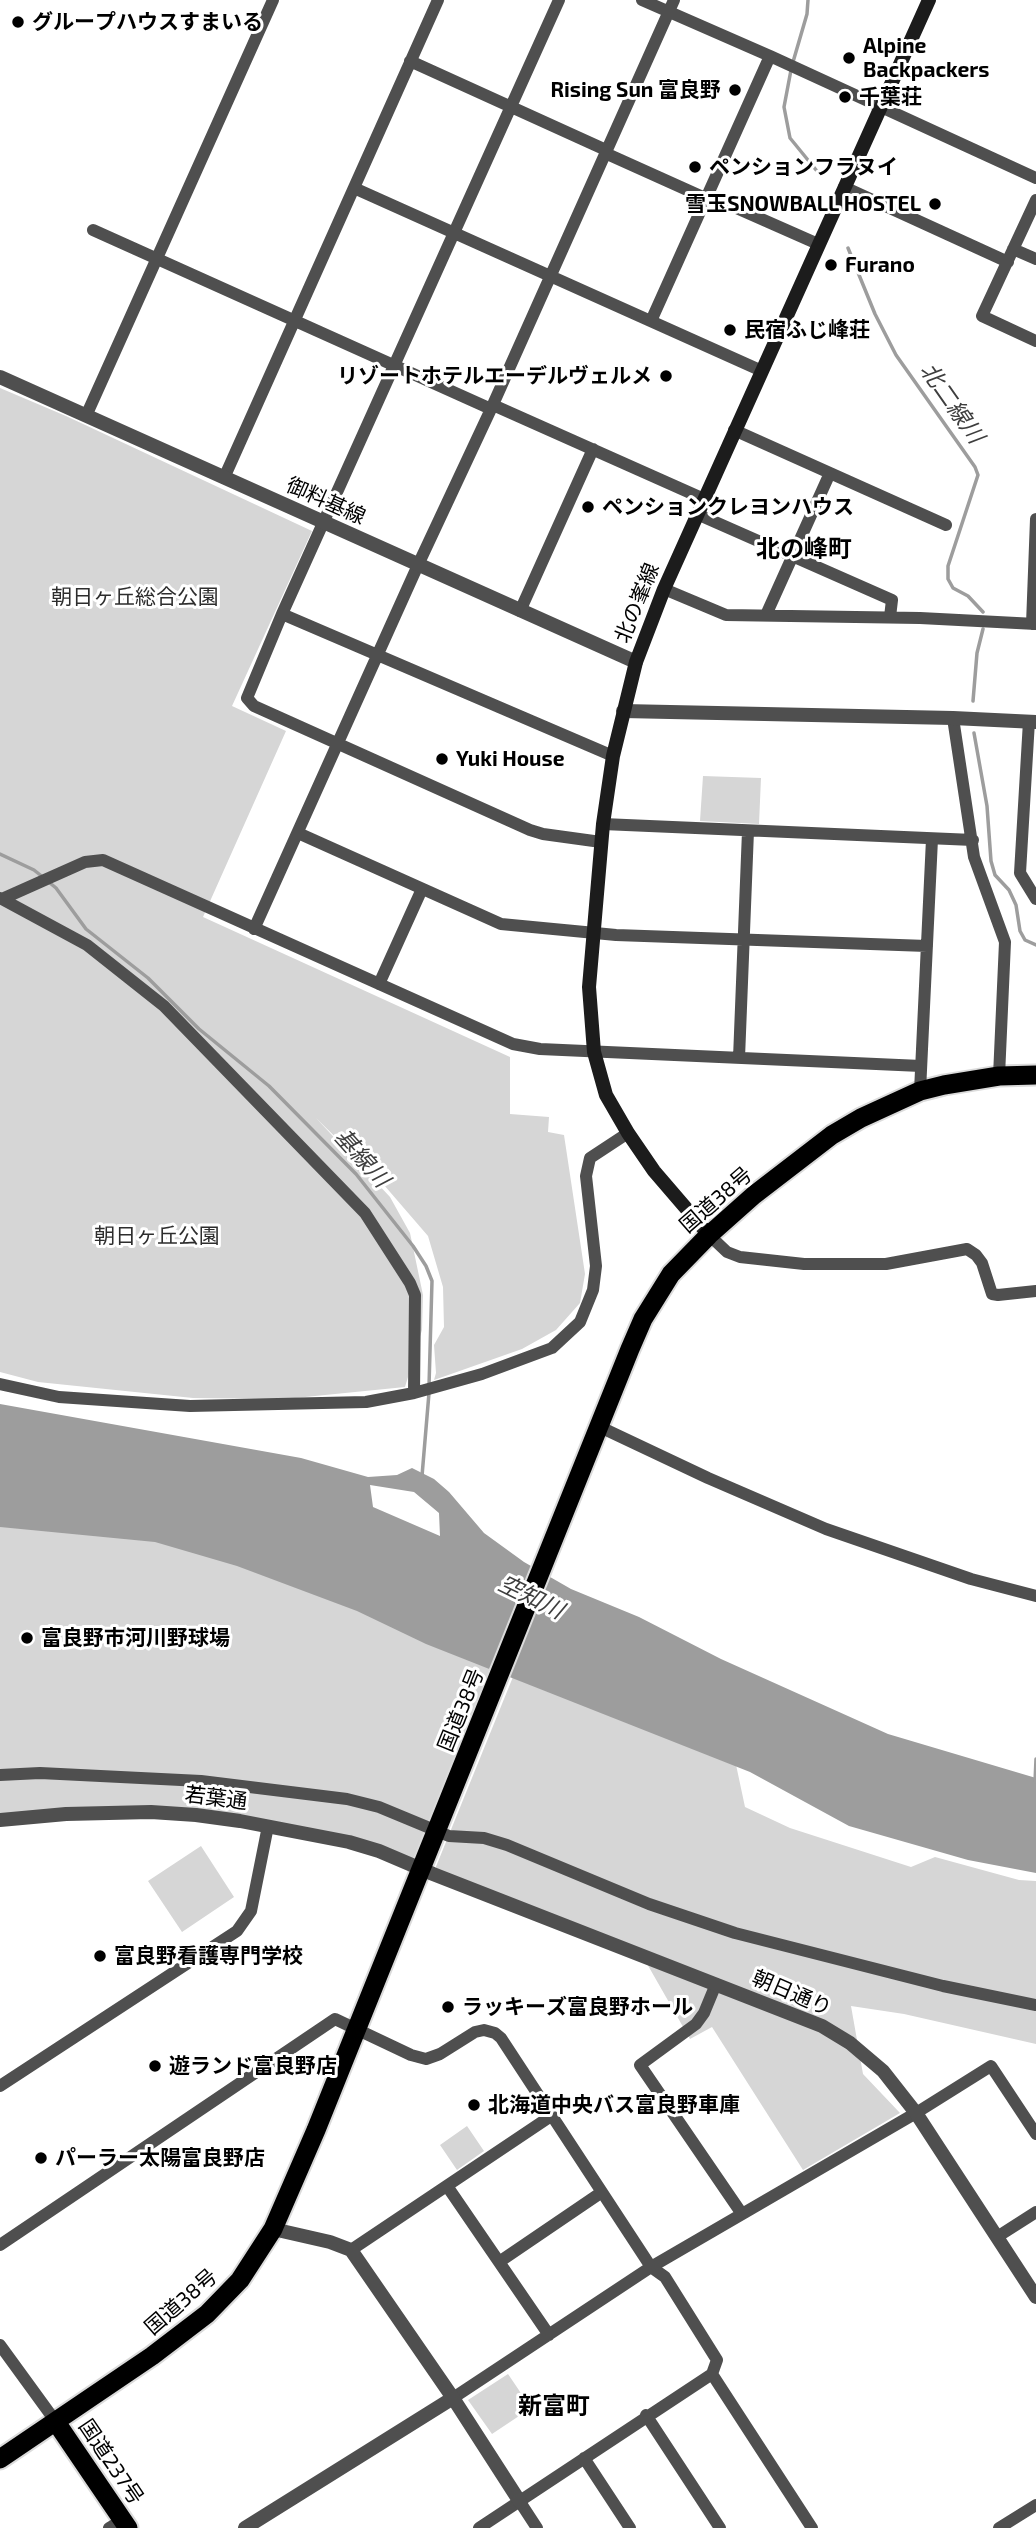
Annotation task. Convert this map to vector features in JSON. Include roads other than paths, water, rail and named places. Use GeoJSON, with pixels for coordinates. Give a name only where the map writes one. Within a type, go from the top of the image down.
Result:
{"type":"FeatureCollection","features":[{"type":"Feature","properties":{"kind":"highway","name":"国道38号"},"geometry":{"type":"LineString","coordinates":[[0,2459],[152,2356],[207,2314],[240,2280],[273,2229],[316,2130],[630,1349],[649,1308],[671,1274],[754,1195],[832,1135],[889,1104],[920,1091],[973,1079],[1036,1075]]}},
{"type":"Feature","properties":{"kind":"highway","name":"国道237号"},"geometry":{"type":"LineString","coordinates":[[56,2422],[120,2525]]}},
{"type":"Feature","properties":{"kind":"main road","name":"北の峯線"},"geometry":{"type":"LineString","coordinates":[[709,1235],[653,1171],[628,1133],[606,1095],[594,1052],[589,1014],[593,932],[603,824],[613,756],[636,662],[664,589],[881,107],[924,2]]}},
{"type":"Feature","properties":{"kind":"street"},"geometry":{"type":"LineString","coordinates":[[86,416],[273,0]]}},
{"type":"Feature","properties":{"kind":"street"},"geometry":{"type":"LineString","coordinates":[[224,478],[438,0]]}},
{"type":"Feature","properties":{"kind":"street"},"geometry":{"type":"LineString","coordinates":[[559,0],[282,614],[247,698],[254,706],[530,830],[601,842]]}},
{"type":"Feature","properties":{"kind":"street"},"geometry":{"type":"LineString","coordinates":[[642,0],[671,6],[770,57],[1036,178]]}},
{"type":"Feature","properties":{"kind":"street"},"geometry":{"type":"LineString","coordinates":[[254,929],[671,6]]}},
{"type":"Feature","properties":{"kind":"street"},"geometry":{"type":"LineString","coordinates":[[651,321],[770,57]]}},
{"type":"Feature","properties":{"kind":"street"},"geometry":{"type":"LineString","coordinates":[[410,61],[605,151],[818,244]]}},
{"type":"Feature","properties":{"kind":"street"},"geometry":{"type":"LineString","coordinates":[[844,187],[1010,256],[1036,260]]}},
{"type":"Feature","properties":{"kind":"street"},"geometry":{"type":"LineString","coordinates":[[354,188],[762,371]]}},
{"type":"Feature","properties":{"kind":"street"},"geometry":{"type":"LineString","coordinates":[[1036,200],[982,316],[1036,341]]}},
{"type":"Feature","properties":{"kind":"street"},"geometry":{"type":"LineString","coordinates":[[93,230],[704,499]]}},
{"type":"Feature","properties":{"kind":"street","name":"御料基線"},"geometry":{"type":"LineString","coordinates":[[0,377],[636,662]]}},
{"type":"Feature","properties":{"kind":"street"},"geometry":{"type":"LineString","coordinates":[[734,430],[946,525]]}},
{"type":"Feature","properties":{"kind":"street"},"geometry":{"type":"LineString","coordinates":[[520,611],[593,449]]}},
{"type":"Feature","properties":{"kind":"street"},"geometry":{"type":"LineString","coordinates":[[766,615],[831,473]]}},
{"type":"Feature","properties":{"kind":"street"},"geometry":{"type":"LineString","coordinates":[[697,514],[892,600],[890,617]]}},
{"type":"Feature","properties":{"kind":"street"},"geometry":{"type":"LineString","coordinates":[[664,589],[726,615],[890,617],[1034,624],[1036,519]]}},
{"type":"Feature","properties":{"kind":"street"},"geometry":{"type":"LineString","coordinates":[[282,614],[613,756]]}},
{"type":"Feature","properties":{"kind":"street"},"geometry":{"type":"LineString","coordinates":[[623,711],[1033,722],[1020,873],[1036,899]]}},
{"type":"Feature","properties":{"kind":"street"},"geometry":{"type":"LineString","coordinates":[[953,718],[974,857],[1005,942],[999,1076]]}},
{"type":"Feature","properties":{"kind":"street"},"geometry":{"type":"LineString","coordinates":[[603,824],[973,840]]}},
{"type":"Feature","properties":{"kind":"street"},"geometry":{"type":"LineString","coordinates":[[739,1059],[748,831]]}},
{"type":"Feature","properties":{"kind":"street"},"geometry":{"type":"LineString","coordinates":[[298,833],[501,924],[744,940],[927,946]]}},
{"type":"Feature","properties":{"kind":"street"},"geometry":{"type":"LineString","coordinates":[[920,1091],[932,839]]}},
{"type":"Feature","properties":{"kind":"street"},"geometry":{"type":"LineString","coordinates":[[1,898],[85,862],[103,860],[513,1044],[540,1049],[594,1052],[921,1066]]}},
{"type":"Feature","properties":{"kind":"street"},"geometry":{"type":"LineString","coordinates":[[379,984],[422,889]]}},
{"type":"Feature","properties":{"kind":"street"},"geometry":{"type":"LineString","coordinates":[[1,898],[87,945],[164,1006],[365,1213],[415,1295],[414,1393]]}},
{"type":"Feature","properties":{"kind":"street"},"geometry":{"type":"LineString","coordinates":[[0,1384],[59,1397],[190,1406],[366,1402],[414,1393],[482,1374],[552,1348],[580,1322],[593,1290],[596,1266],[587,1168],[590,1158],[628,1133]]}},
{"type":"Feature","properties":{"kind":"street"},"geometry":{"type":"LineString","coordinates":[[709,1235],[727,1252],[740,1257],[804,1264],[886,1264],[967,1249],[982,1263],[992,1294],[998,1296],[1036,1291]]}},
{"type":"Feature","properties":{"kind":"street"},"geometry":{"type":"LineString","coordinates":[[596,1437],[708,1478],[826,1528],[971,1579],[1036,1596]]}},
{"type":"Feature","properties":{"kind":"street"},"geometry":{"type":"LineString","coordinates":[[0,1775],[40,1773],[201,1781],[347,1799],[438,1827],[449,1836],[484,1838],[507,1845],[637,1899],[734,1933],[904,1976],[1036,2005]]}},
{"type":"Feature","properties":{"kind":"street","name":"若葉通"},"geometry":{"type":"LineString","coordinates":[[0,1820],[66,1814],[152,1812],[196,1815],[349,1842],[379,1850],[421,1869]]}},
{"type":"Feature","properties":{"kind":"street"},"geometry":{"type":"LineString","coordinates":[[0,2085],[237,1931],[251,1911],[268,1826]]}},
{"type":"Feature","properties":{"kind":"street","name":"朝日通り"},"geometry":{"type":"LineString","coordinates":[[421,1869],[822,2026],[850,2043],[883,2071],[916,2113],[1036,2297]]}},
{"type":"Feature","properties":{"kind":"street"},"geometry":{"type":"LineString","coordinates":[[716,1984],[704,2013],[696,2024],[640,2065],[742,2214]]}},
{"type":"Feature","properties":{"kind":"street"},"geometry":{"type":"LineString","coordinates":[[0,2245],[335,2019],[411,2055],[426,2059],[440,2054],[475,2032],[484,2030],[495,2033],[501,2038],[652,2267],[665,2277],[717,2360],[712,2374],[646,2415],[480,2528]]}},
{"type":"Feature","properties":{"kind":"street"},"geometry":{"type":"LineString","coordinates":[[245,2528],[453,2398],[652,2267],[916,2113],[991,2066],[1036,2134]]}},
{"type":"Feature","properties":{"kind":"street"},"geometry":{"type":"LineString","coordinates":[[351,2250],[551,2116]]}},
{"type":"Feature","properties":{"kind":"street"},"geometry":{"type":"LineString","coordinates":[[447,2186],[549,2335]]}},
{"type":"Feature","properties":{"kind":"street"},"geometry":{"type":"LineString","coordinates":[[499,2262],[601,2192]]}},
{"type":"Feature","properties":{"kind":"street"},"geometry":{"type":"LineString","coordinates":[[997,2237],[1036,2212]]}},
{"type":"Feature","properties":{"kind":"street"},"geometry":{"type":"LineString","coordinates":[[273,2229],[330,2242],[351,2250],[453,2398],[537,2528]]}},
{"type":"Feature","properties":{"kind":"street"},"geometry":{"type":"LineString","coordinates":[[0,2345],[56,2422]]}},
{"type":"Feature","properties":{"kind":"street"},"geometry":{"type":"LineString","coordinates":[[712,2374],[812,2528]]}},
{"type":"Feature","properties":{"kind":"street"},"geometry":{"type":"LineString","coordinates":[[646,2415],[720,2528]]}},
{"type":"Feature","properties":{"kind":"street"},"geometry":{"type":"LineString","coordinates":[[584,2458],[630,2528]]}},
{"type":"Feature","properties":{"kind":"street"},"geometry":{"type":"LineString","coordinates":[[999,2528],[1036,2505]]}},
{"type":"Feature","properties":{"kind":"water","name":"空知川"},"geometry":{"type":"Polygon","coordinates":[[[0,1404],[301,1458],[368,1477],[397,1475],[412,1468],[434,1479],[449,1492],[484,1533],[524,1562],[571,1589],[639,1617],[721,1659],[888,1734],[1036,1778],[1036,1873],[968,1860],[849,1826],[750,1772],[426,1644],[357,1611],[237,1566],[155,1542],[0,1527],[0,1404]],[[370,1485],[373,1507],[440,1536],[439,1513],[414,1492],[370,1485]]]}},
{"type":"Feature","properties":{"kind":"waterway","name":"北二線川"},"geometry":{"type":"LineString","coordinates":[[793,62],[807,14],[808,0]]}},
{"type":"Feature","properties":{"kind":"waterway","name":"北二線川"},"geometry":{"type":"LineString","coordinates":[[791,70],[784,107],[790,138],[821,176]]}},
{"type":"Feature","properties":{"kind":"waterway","name":"北二線川"},"geometry":{"type":"LineString","coordinates":[[848,248],[875,314],[896,355],[978,475],[948,566],[948,579],[953,588],[968,596],[983,612]]}},
{"type":"Feature","properties":{"kind":"waterway","name":"北二線川"},"geometry":{"type":"LineString","coordinates":[[973,701],[977,653],[983,629]]}},
{"type":"Feature","properties":{"kind":"waterway","name":"北二線川"},"geometry":{"type":"LineString","coordinates":[[974,733],[987,806],[991,861],[995,875],[1009,890],[1016,905],[1020,931],[1025,940],[1036,945]]}},
{"type":"Feature","properties":{"kind":"waterway","name":"基線川"},"geometry":{"type":"LineString","coordinates":[[0,854],[34,870],[44,878]]}},
{"type":"Feature","properties":{"kind":"waterway","name":"基線川"},"geometry":{"type":"LineString","coordinates":[[50,883],[86,929],[148,978],[199,1029],[269,1086],[356,1174],[413,1246],[432,1281],[429,1386]]}},
{"type":"Feature","properties":{"kind":"waterway","name":"基線川"},"geometry":{"type":"LineString","coordinates":[[422,1476],[429,1393]]}},
{"type":"Feature","properties":{"kind":"waterway","name":"北二線川"},"geometry":{"type":"LineString","coordinates":[[1035,1782],[1036,1759]]}},
{"type":"Feature","properties":{"kind":"place","name":"グループハウスすまいる"},"geometry":{"type":"Point","coordinates":[18,22]}},
{"type":"Feature","properties":{"kind":"place","name":"Alpine Backpackers"},"geometry":{"type":"Point","coordinates":[849,58]}},
{"type":"Feature","properties":{"kind":"place","name":"Rising Sun 富良野"},"geometry":{"type":"Point","coordinates":[735,90]}},
{"type":"Feature","properties":{"kind":"place","name":"千葉荘"},"geometry":{"type":"Point","coordinates":[845,97]}},
{"type":"Feature","properties":{"kind":"place","name":"ペンションフラヌイ"},"geometry":{"type":"Point","coordinates":[695,167]}},
{"type":"Feature","properties":{"kind":"place","name":"雪玉SNOWBALL HOSTEL"},"geometry":{"type":"Point","coordinates":[935,204]}},
{"type":"Feature","properties":{"kind":"place","name":"Furano"},"geometry":{"type":"Point","coordinates":[831,265]}},
{"type":"Feature","properties":{"kind":"place","name":"民宿ふじ峰荘"},"geometry":{"type":"Point","coordinates":[730,330]}},
{"type":"Feature","properties":{"kind":"place","name":"リゾートホテルエーデルヴェルメ"},"geometry":{"type":"Point","coordinates":[666,376]}},
{"type":"Feature","properties":{"kind":"place","name":"ペンションクレヨンハウス"},"geometry":{"type":"Point","coordinates":[588,507]}},
{"type":"Feature","properties":{"kind":"place","name":"Yuki House"},"geometry":{"type":"Point","coordinates":[442,759]}},
{"type":"Feature","properties":{"kind":"place","name":"富良野市河川野球場"},"geometry":{"type":"Point","coordinates":[27,1638]}},
{"type":"Feature","properties":{"kind":"place","name":"富良野看護専門学校"},"geometry":{"type":"Point","coordinates":[100,1956]}},
{"type":"Feature","properties":{"kind":"place","name":"ラッキーズ富良野ホール"},"geometry":{"type":"Point","coordinates":[448,2007]}},
{"type":"Feature","properties":{"kind":"place","name":"遊ランド富良野店"},"geometry":{"type":"Point","coordinates":[155,2066]}},
{"type":"Feature","properties":{"kind":"place","name":"北海道中央バス富良野車庫"},"geometry":{"type":"Point","coordinates":[474,2105]}},
{"type":"Feature","properties":{"kind":"place","name":"パーラー太陽富良野店"},"geometry":{"type":"Point","coordinates":[41,2158]}},
{"type":"Feature","properties":{"kind":"district","name":"北の峰町"},"geometry":{"type":"Point","coordinates":[804,549]}},
{"type":"Feature","properties":{"kind":"district","name":"新富町"},"geometry":{"type":"Point","coordinates":[554,2406]}},
{"type":"Feature","properties":{"kind":"park label","name":"朝日ヶ丘総合公園"},"geometry":{"type":"Point","coordinates":[135,597]}},
{"type":"Feature","properties":{"kind":"park label","name":"朝日ヶ丘公園"},"geometry":{"type":"Point","coordinates":[157,1236]}}]}
